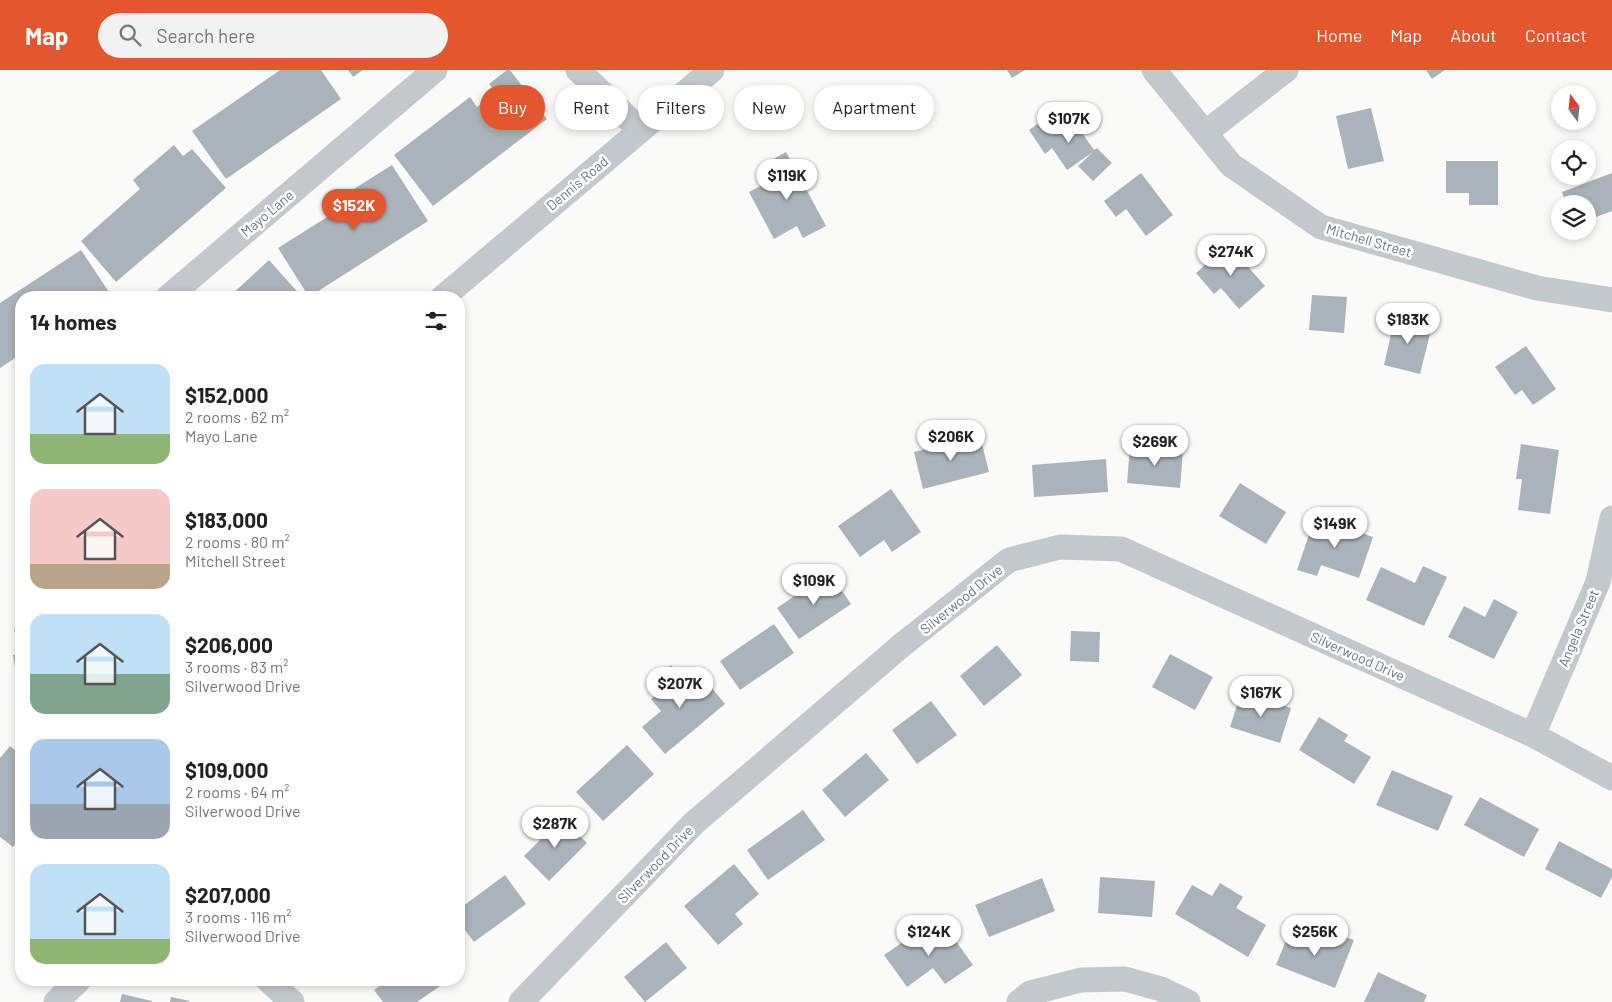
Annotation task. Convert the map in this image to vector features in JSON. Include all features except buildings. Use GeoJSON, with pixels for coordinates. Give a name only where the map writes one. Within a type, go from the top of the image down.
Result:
{"type":"FeatureCollection","features":[{"type":"Feature","properties":{"kind":"street","name":"Mayo Lane"},"geometry":{"type":"LineString","coordinates":[[174,291],[435,70]]}},
{"type":"Feature","properties":{"kind":"street"},"geometry":{"type":"LineString","coordinates":[[578,70],[638,128]]}},
{"type":"Feature","properties":{"kind":"street","name":"Dennis Road"},"geometry":{"type":"LineString","coordinates":[[694,85],[712,70]]}},
{"type":"Feature","properties":{"kind":"street","name":"Mitchell Street"},"geometry":{"type":"LineString","coordinates":[[1154,70],[1231,165],[1321,227],[1537,288],[1612,300]]}},
{"type":"Feature","properties":{"kind":"street"},"geometry":{"type":"LineString","coordinates":[[1205,133],[1286,70]]}},
{"type":"Feature","properties":{"kind":"street","name":"Dennis Road"},"geometry":{"type":"LineString","coordinates":[[450,291],[640,130]]}},
{"type":"Feature","properties":{"kind":"street","name":"Angela Street"},"geometry":{"type":"LineString","coordinates":[[1534,735],[1598,582],[1612,518]]}},
{"type":"Feature","properties":{"kind":"street","name":"Silverwood Drive"},"geometry":{"type":"LineString","coordinates":[[521,1002],[694,823],[902,645],[1009,560],[1060,547],[1121,549],[1534,735],[1612,778]]}},
{"type":"Feature","properties":{"kind":"street"},"geometry":{"type":"LineString","coordinates":[[1019,1002],[1030,994],[1081,980],[1125,979],[1161,989],[1188,1002]]}},
{"type":"Feature","properties":{"kind":"street"},"geometry":{"type":"LineString","coordinates":[[56,1002],[73,986]]}},
{"type":"Feature","properties":{"kind":"street"},"geometry":{"type":"LineString","coordinates":[[275,986],[292,1002]]}}]}
